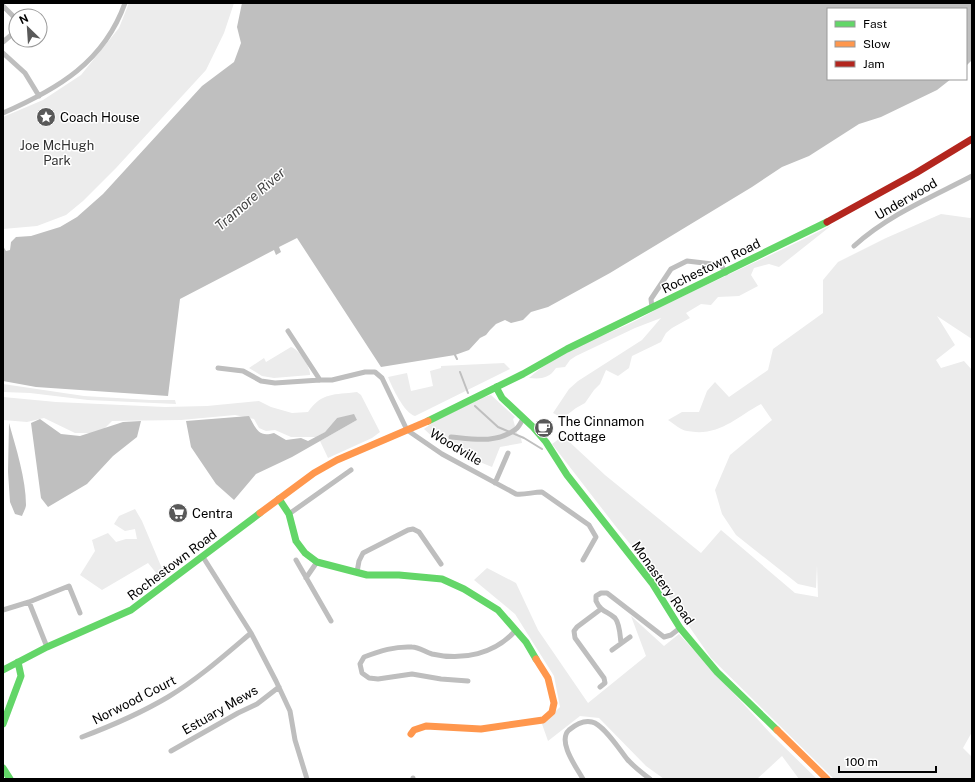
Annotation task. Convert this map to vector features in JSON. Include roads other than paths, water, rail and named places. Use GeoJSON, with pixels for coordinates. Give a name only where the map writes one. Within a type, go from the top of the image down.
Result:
{"type":"FeatureCollection","features":[{"type":"Feature","properties":{"kind":"street"},"geometry":{"type":"LineString","coordinates":[[3,113],[40,96],[68,79],[94,55],[113,30],[125,3]]}},
{"type":"Feature","properties":{"kind":"street"},"geometry":{"type":"LineString","coordinates":[[3,53],[25,73],[40,96]]}},
{"type":"Feature","properties":{"kind":"street","name":"Rochestown Road"},"geometry":{"type":"LineString","coordinates":[[3,670],[47,647],[131,610],[314,473],[337,460],[407,430],[496,387],[567,349],[818,227],[916,173],[972,139]]}},
{"type":"Feature","properties":{"kind":"street","name":"Underwood"},"geometry":{"type":"LineString","coordinates":[[854,246],[865,236],[921,201],[972,176]]}},
{"type":"Feature","properties":{"kind":"street"},"geometry":{"type":"LineString","coordinates":[[652,308],[651,299],[671,269],[687,261],[721,265],[726,273]]}},
{"type":"Feature","properties":{"kind":"street"},"geometry":{"type":"LineString","coordinates":[[288,331],[320,380]]}},
{"type":"Feature","properties":{"kind":"street"},"geometry":{"type":"LineString","coordinates":[[218,368],[243,371],[258,380],[268,383],[332,380],[370,371],[377,373],[407,430]]}},
{"type":"Feature","properties":{"kind":"street","name":"Monastery Road"},"geometry":{"type":"LineString","coordinates":[[496,387],[502,398],[533,427],[546,442],[567,475],[652,583],[680,628],[717,672],[827,779]]}},
{"type":"Feature","properties":{"kind":"street"},"geometry":{"type":"LineString","coordinates":[[451,437],[487,441],[515,430],[523,419]]}},
{"type":"Feature","properties":{"kind":"street","name":"Woodville"},"geometry":{"type":"LineString","coordinates":[[407,430],[442,454],[516,494],[524,495],[542,492],[589,525],[596,537],[583,560]]}},
{"type":"Feature","properties":{"kind":"street"},"geometry":{"type":"LineString","coordinates":[[495,483],[508,453]]}},
{"type":"Feature","properties":{"kind":"street"},"geometry":{"type":"LineString","coordinates":[[289,514],[351,470]]}},
{"type":"Feature","properties":{"kind":"street"},"geometry":{"type":"LineString","coordinates":[[279,499],[289,514],[296,541],[305,553],[317,562],[367,575],[399,575],[442,579],[464,589],[498,610],[526,642],[548,678],[554,703],[552,712],[543,720],[482,729],[454,726],[426,726],[414,730],[411,734]]}},
{"type":"Feature","properties":{"kind":"street"},"geometry":{"type":"LineString","coordinates":[[357,572],[359,561],[363,553],[408,530],[414,529],[419,532],[441,564]]}},
{"type":"Feature","properties":{"kind":"street"},"geometry":{"type":"LineString","coordinates":[[203,557],[268,663],[290,711],[295,740],[307,779]]}},
{"type":"Feature","properties":{"kind":"street"},"geometry":{"type":"LineString","coordinates":[[296,560],[332,621]]}},
{"type":"Feature","properties":{"kind":"street"},"geometry":{"type":"LineString","coordinates":[[306,578],[317,562]]}},
{"type":"Feature","properties":{"kind":"street"},"geometry":{"type":"LineString","coordinates":[[3,610],[29,602],[69,586],[80,613]]}},
{"type":"Feature","properties":{"kind":"street"},"geometry":{"type":"LineString","coordinates":[[621,643],[618,624],[615,618],[601,610],[596,601],[596,596],[601,593],[607,594],[664,637],[671,636],[680,628]]}},
{"type":"Feature","properties":{"kind":"street"},"geometry":{"type":"LineString","coordinates":[[29,602],[47,647]]}},
{"type":"Feature","properties":{"kind":"street"},"geometry":{"type":"LineString","coordinates":[[600,687],[605,683],[604,678],[575,638],[574,631],[577,627],[601,610]]}},
{"type":"Feature","properties":{"kind":"street"},"geometry":{"type":"LineString","coordinates":[[468,681],[441,679],[412,674],[378,679],[369,678],[362,673],[360,664],[364,657],[396,647],[414,647],[431,654],[446,657],[480,654],[493,649],[505,641],[516,630]]}},
{"type":"Feature","properties":{"kind":"street","name":"Norwood Court"},"geometry":{"type":"LineString","coordinates":[[82,737],[168,697],[192,681],[251,633]]}},
{"type":"Feature","properties":{"kind":"street"},"geometry":{"type":"LineString","coordinates":[[612,650],[630,636]]}},
{"type":"Feature","properties":{"kind":"street"},"geometry":{"type":"LineString","coordinates":[[3,724],[21,676],[18,662]]}},
{"type":"Feature","properties":{"kind":"street","name":"Estuary Mews"},"geometry":{"type":"LineString","coordinates":[[171,751],[238,713],[257,704],[279,687]]}},
{"type":"Feature","properties":{"kind":"street"},"geometry":{"type":"LineString","coordinates":[[583,779],[568,753],[565,740],[568,730],[583,722],[592,722],[602,728],[640,772],[650,779]]}},
{"type":"Feature","properties":{"kind":"street"},"geometry":{"type":"LineString","coordinates":[[3,768],[10,779]]}},
{"type":"Feature","properties":{"kind":"water","name":"Tramore River"},"geometry":{"type":"Polygon","coordinates":[[[242,3],[972,3],[972,60],[967,65],[967,8],[827,8],[827,80],[950,80],[937,90],[881,117],[859,124],[809,156],[782,167],[752,187],[610,273],[548,307],[531,312],[523,320],[511,323],[505,320],[496,324],[469,350],[455,355],[381,367],[297,238],[279,247],[281,252],[276,255],[274,250],[180,299],[168,396],[36,387],[3,381],[3,246],[6,251],[10,250],[11,242],[16,237],[31,236],[60,227],[77,217],[103,194],[202,86],[234,62],[241,43],[237,27],[242,3]]]}},
{"type":"Feature","properties":{"kind":"water"},"geometry":{"type":"Polygon","coordinates":[[[354,414],[357,420],[292,457],[256,474],[234,500],[216,484],[191,447],[186,421],[249,416],[258,431],[261,433],[274,433],[286,440],[301,438],[308,441],[325,432],[337,418],[354,414]]]}},
{"type":"Feature","properties":{"kind":"water"},"geometry":{"type":"Polygon","coordinates":[[[40,419],[61,434],[80,436],[123,422],[141,421],[137,437],[113,456],[87,484],[48,507],[41,498],[31,423],[40,419]]]}},
{"type":"Feature","properties":{"kind":"water"},"geometry":{"type":"Polygon","coordinates":[[[9,423],[20,464],[26,495],[26,505],[22,516],[15,514],[10,502],[8,472],[9,423]]]}},
{"type":"Feature","properties":{"kind":"waterway"},"geometry":{"type":"LineString","coordinates":[[454,353],[457,359]]}},
{"type":"Feature","properties":{"kind":"waterway"},"geometry":{"type":"LineString","coordinates":[[460,372],[468,393]]}},
{"type":"Feature","properties":{"kind":"waterway"},"geometry":{"type":"LineString","coordinates":[[475,406],[498,427],[524,438],[542,449]]}},
{"type":"Feature","properties":{"kind":"place","name":"Coach House"},"geometry":{"type":"Point","coordinates":[46,117]}},
{"type":"Feature","properties":{"kind":"place","name":"The Cinnamon Cottage"},"geometry":{"type":"Point","coordinates":[544,428]}},
{"type":"Feature","properties":{"kind":"place","name":"Centra"},"geometry":{"type":"Point","coordinates":[178,513]}},
{"type":"Feature","properties":{"kind":"park label","name":"Joe McHugh Park"},"geometry":{"type":"Point","coordinates":[57,152]}}]}
